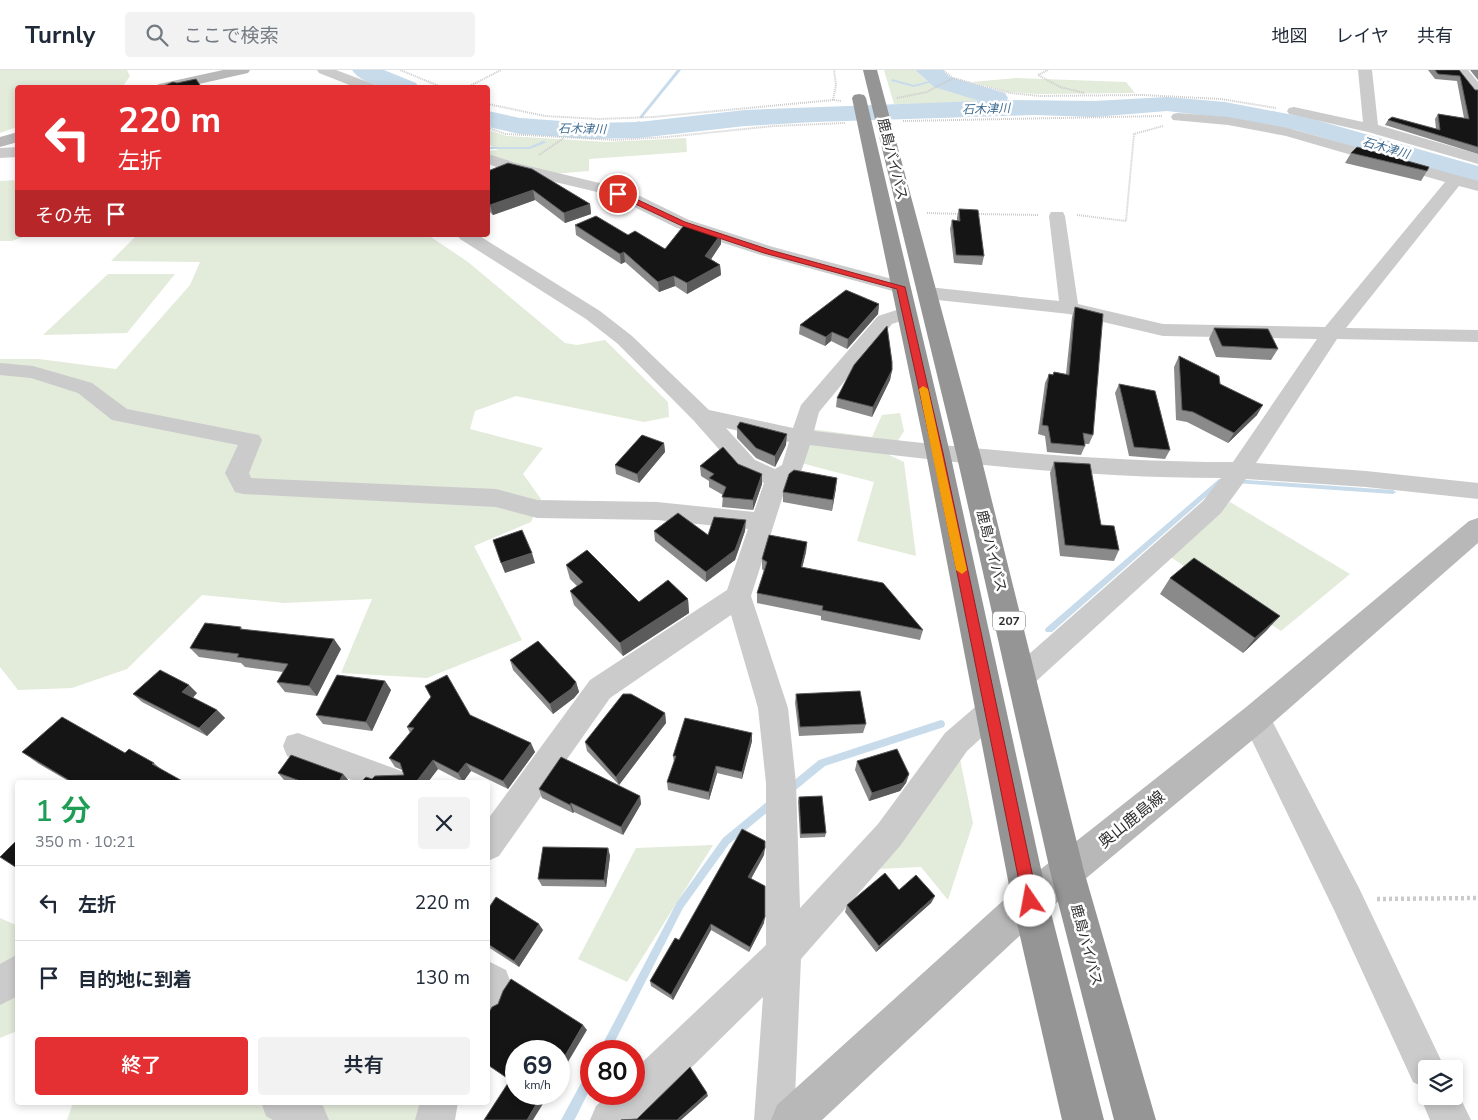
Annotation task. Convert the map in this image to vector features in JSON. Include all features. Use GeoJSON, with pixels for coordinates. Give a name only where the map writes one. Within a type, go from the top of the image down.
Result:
{"type":"FeatureCollection","features":[{"type":"Feature","properties":{"kind":"highway","name":"鹿島バイパス"},"geometry":{"type":"LineString","coordinates":[[870,70],[868,106],[903,300],[938,453],[1030,901],[1083,1120]]}},
{"type":"Feature","properties":{"kind":"highway","name":"鹿島バイパス"},"geometry":{"type":"LineString","coordinates":[[868,106],[906,212],[928,294],[1022,677],[1067,871],[1135,1120]]}},
{"type":"Feature","properties":{"kind":"main road"},"geometry":{"type":"LineString","coordinates":[[173,85],[243,70]]}},
{"type":"Feature","properties":{"kind":"main road"},"geometry":{"type":"LineString","coordinates":[[0,142],[15,138]]}},
{"type":"Feature","properties":{"kind":"main road","name":"奥山鹿島線"},"geometry":{"type":"LineString","coordinates":[[792,1120],[1030,901],[1256,718],[1478,528]]}},
{"type":"Feature","properties":{"kind":"street"},"geometry":{"type":"LineString","coordinates":[[324,70],[363,85]]}},
{"type":"Feature","properties":{"kind":"street"},"geometry":{"type":"LineString","coordinates":[[1365,70],[1371,128]]}},
{"type":"Feature","properties":{"kind":"street"},"geometry":{"type":"LineString","coordinates":[[1461,70],[1478,91]]}},
{"type":"Feature","properties":{"kind":"street"},"geometry":{"type":"LineString","coordinates":[[1294,111],[1371,128],[1478,160]]}},
{"type":"Feature","properties":{"kind":"street"},"geometry":{"type":"LineString","coordinates":[[1178,117],[1228,121],[1288,132],[1478,186]]}},
{"type":"Feature","properties":{"kind":"street"},"geometry":{"type":"LineString","coordinates":[[0,153],[15,152]]}},
{"type":"Feature","properties":{"kind":"street"},"geometry":{"type":"LineString","coordinates":[[490,160],[511,167],[602,188],[634,200],[692,227],[903,300],[809,410],[792,469],[777,479],[738,596],[600,689],[490,837]]}},
{"type":"Feature","properties":{"kind":"street"},"geometry":{"type":"LineString","coordinates":[[1022,677],[1212,507],[1235,477],[1331,333],[1456,179]]}},
{"type":"Feature","properties":{"kind":"street"},"geometry":{"type":"LineString","coordinates":[[1057,216],[1069,308]]}},
{"type":"Feature","properties":{"kind":"street"},"geometry":{"type":"LineString","coordinates":[[469,237],[594,315],[625,340],[702,416],[747,466],[777,479]]}},
{"type":"Feature","properties":{"kind":"street"},"geometry":{"type":"LineString","coordinates":[[928,294],[994,299],[1069,308],[1163,330],[1478,336]]}},
{"type":"Feature","properties":{"kind":"street"},"geometry":{"type":"LineString","coordinates":[[0,369],[33,372],[85,388],[120,415],[251,440],[237,473],[243,486],[496,498],[537,509],[657,511],[764,522]]}},
{"type":"Feature","properties":{"kind":"street"},"geometry":{"type":"LineString","coordinates":[[702,416],[802,437],[969,457],[1174,470],[1235,477],[1366,478],[1455,490],[1478,491]]}},
{"type":"Feature","properties":{"kind":"street"},"geometry":{"type":"LineString","coordinates":[[738,596],[773,708],[781,798],[784,952],[774,1120]]}},
{"type":"Feature","properties":{"kind":"street"},"geometry":{"type":"LineString","coordinates":[[610,1120],[784,952],[889,835],[956,742],[991,711]]}},
{"type":"Feature","properties":{"kind":"street"},"geometry":{"type":"LineString","coordinates":[[1256,718],[1347,900],[1422,1060]]}},
{"type":"Feature","properties":{"kind":"street"},"geometry":{"type":"LineString","coordinates":[[298,746],[388,780]]}},
{"type":"Feature","properties":{"kind":"street"},"geometry":{"type":"LineString","coordinates":[[0,987],[15,974]]}},
{"type":"Feature","properties":{"kind":"street"},"geometry":{"type":"LineString","coordinates":[[490,980],[494,983],[490,992]]}},
{"type":"Feature","properties":{"kind":"street"},"geometry":{"type":"LineString","coordinates":[[285,1105],[309,1120]]}},
{"type":"Feature","properties":{"kind":"street"},"geometry":{"type":"LineString","coordinates":[[435,1120],[438,1105]]}},
{"type":"Feature","properties":{"kind":"street"},"geometry":{"type":"LineString","coordinates":[[1444,1105],[1451,1120]]}},
{"type":"Feature","properties":{"kind":"path"},"geometry":{"type":"LineString","coordinates":[[400,70],[437,85]]}},
{"type":"Feature","properties":{"kind":"path"},"geometry":{"type":"LineString","coordinates":[[472,85],[501,70]]}},
{"type":"Feature","properties":{"kind":"path"},"geometry":{"type":"LineString","coordinates":[[833,100],[836,85],[834,70]]}},
{"type":"Feature","properties":{"kind":"path"},"geometry":{"type":"LineString","coordinates":[[943,70],[953,78],[1010,92],[1040,96],[1142,95],[1221,99],[1294,111]]}},
{"type":"Feature","properties":{"kind":"path"},"geometry":{"type":"LineString","coordinates":[[1048,70],[1038,74],[1050,84],[1071,92],[1097,95]]}},
{"type":"Feature","properties":{"kind":"path"},"geometry":{"type":"LineString","coordinates":[[490,129],[506,134],[615,140],[667,137],[774,126],[927,92],[953,78]]}},
{"type":"Feature","properties":{"kind":"path"},"geometry":{"type":"LineString","coordinates":[[490,104],[555,118],[613,120],[632,120],[833,100],[868,106],[1178,117]]}},
{"type":"Feature","properties":{"kind":"path"},"geometry":{"type":"LineString","coordinates":[[972,214],[1057,216],[1069,214],[1126,221],[1134,134],[1170,124],[1178,117]]}},
{"type":"Feature","properties":{"kind":"path"},"geometry":{"type":"LineString","coordinates":[[906,212],[962,214]]}},
{"type":"Feature","properties":{"kind":"path"},"geometry":{"type":"LineString","coordinates":[[1347,900],[1478,898]]}},
{"type":"Feature","properties":{"kind":"green space"},"geometry":{"type":"Polygon","coordinates":[[[0,70],[127,70],[130,76],[124,85],[15,85],[15,128],[0,133],[0,70]]]}},
{"type":"Feature","properties":{"kind":"green space"},"geometry":{"type":"Polygon","coordinates":[[[884,70],[915,70],[929,83],[987,101],[983,103],[894,104],[884,70]]]}},
{"type":"Feature","properties":{"kind":"green space"},"geometry":{"type":"Polygon","coordinates":[[[1016,78],[1126,82],[1135,93],[1037,94],[1008,92],[972,82],[1016,78]]]}},
{"type":"Feature","properties":{"kind":"green space"},"geometry":{"type":"Polygon","coordinates":[[[490,131],[507,136],[607,142],[686,138],[687,152],[589,159],[589,171],[552,174],[508,166],[490,160],[490,151],[498,150],[490,145],[490,131]]]}},
{"type":"Feature","properties":{"kind":"green space"},"geometry":{"type":"Polygon","coordinates":[[[15,180],[15,237],[23,237],[12,241],[0,241],[0,181],[15,180]]]}},
{"type":"Feature","properties":{"kind":"green space"},"geometry":{"type":"Polygon","coordinates":[[[135,237],[431,237],[468,262],[565,343],[577,345],[605,340],[668,402],[669,417],[644,422],[516,396],[475,411],[470,429],[543,448],[523,474],[541,499],[531,522],[474,546],[522,640],[427,678],[341,673],[372,599],[284,603],[202,595],[127,669],[72,688],[18,690],[0,667],[0,359],[39,359],[116,369],[190,285],[200,262],[111,261],[135,237]]]}},
{"type":"Feature","properties":{"kind":"green space"},"geometry":{"type":"Polygon","coordinates":[[[108,274],[175,274],[127,333],[43,335],[108,274]]]}},
{"type":"Feature","properties":{"kind":"green space"},"geometry":{"type":"Polygon","coordinates":[[[900,413],[904,431],[889,455],[904,462],[916,556],[857,541],[874,482],[801,463],[810,429],[872,437],[882,415],[900,413]]]}},
{"type":"Feature","properties":{"kind":"green space"},"geometry":{"type":"Polygon","coordinates":[[[1230,502],[1350,574],[1281,631],[1169,556],[1230,502]]]}},
{"type":"Feature","properties":{"kind":"green space"},"geometry":{"type":"Polygon","coordinates":[[[959,754],[973,823],[948,900],[921,867],[876,869],[959,754]]]}},
{"type":"Feature","properties":{"kind":"green space"},"geometry":{"type":"Polygon","coordinates":[[[713,845],[627,982],[578,959],[636,848],[713,845]]]}},
{"type":"Feature","properties":{"kind":"green space"},"geometry":{"type":"Polygon","coordinates":[[[0,918],[15,925],[15,1032],[0,1038],[0,918]]]}},
{"type":"Feature","properties":{"kind":"green space"},"geometry":{"type":"Polygon","coordinates":[[[72,1105],[431,1105],[427,1120],[67,1120],[72,1105]]]}},
{"type":"Feature","properties":{"kind":"building"},"geometry":{"type":"Polygon","coordinates":[[[1435,70],[1459,70],[1475,90],[1478,90],[1478,147],[1388,120],[1392,117],[1440,130],[1438,114],[1469,119],[1460,76],[1438,74],[1435,70]]]}},
{"type":"Feature","properties":{"kind":"building"},"geometry":{"type":"Polygon","coordinates":[[[196,79],[200,85],[166,85],[173,82],[177,83],[196,79]]]}},
{"type":"Feature","properties":{"kind":"building"},"geometry":{"type":"Polygon","coordinates":[[[1357,147],[1429,167],[1427,171],[1351,153],[1357,147]]]}},
{"type":"Feature","properties":{"kind":"building"},"geometry":{"type":"Polygon","coordinates":[[[508,163],[532,169],[590,204],[564,213],[533,190],[490,205],[490,170],[508,163]]]}},
{"type":"Feature","properties":{"kind":"building"},"geometry":{"type":"Polygon","coordinates":[[[959,209],[978,210],[984,256],[956,255],[952,220],[960,221],[959,209]]]}},
{"type":"Feature","properties":{"kind":"building"},"geometry":{"type":"Polygon","coordinates":[[[596,216],[628,235],[635,231],[665,249],[685,224],[721,234],[705,256],[720,265],[687,283],[674,276],[658,282],[624,252],[620,254],[575,225],[596,216]]]}},
{"type":"Feature","properties":{"kind":"building"},"geometry":{"type":"Polygon","coordinates":[[[846,290],[879,304],[848,339],[832,332],[826,337],[800,325],[846,290]]]}},
{"type":"Feature","properties":{"kind":"building"},"geometry":{"type":"Polygon","coordinates":[[[1075,307],[1103,314],[1093,435],[1083,433],[1085,446],[1051,443],[1048,426],[1042,425],[1049,374],[1053,375],[1054,372],[1069,375],[1075,307]]]}},
{"type":"Feature","properties":{"kind":"building"},"geometry":{"type":"Polygon","coordinates":[[[887,326],[892,370],[873,407],[837,398],[854,365],[887,326]]]}},
{"type":"Feature","properties":{"kind":"building"},"geometry":{"type":"Polygon","coordinates":[[[1214,328],[1268,329],[1278,349],[1222,346],[1214,328]]]}},
{"type":"Feature","properties":{"kind":"building"},"geometry":{"type":"Polygon","coordinates":[[[1179,356],[1219,376],[1220,384],[1263,405],[1234,433],[1193,412],[1182,410],[1179,356]]]}},
{"type":"Feature","properties":{"kind":"building"},"geometry":{"type":"Polygon","coordinates":[[[1119,384],[1155,391],[1170,450],[1134,447],[1119,384]]]}},
{"type":"Feature","properties":{"kind":"building"},"geometry":{"type":"Polygon","coordinates":[[[740,422],[787,434],[775,456],[756,448],[737,427],[740,422]]]}},
{"type":"Feature","properties":{"kind":"building"},"geometry":{"type":"Polygon","coordinates":[[[642,435],[664,443],[637,474],[615,465],[642,435]]]}},
{"type":"Feature","properties":{"kind":"building"},"geometry":{"type":"Polygon","coordinates":[[[723,447],[738,464],[762,474],[753,500],[722,497],[726,487],[709,478],[714,474],[700,466],[723,447]]]}},
{"type":"Feature","properties":{"kind":"building"},"geometry":{"type":"Polygon","coordinates":[[[1054,462],[1090,464],[1101,525],[1114,526],[1119,550],[1065,545],[1054,462]]]}},
{"type":"Feature","properties":{"kind":"building"},"geometry":{"type":"Polygon","coordinates":[[[794,470],[837,478],[833,500],[783,492],[789,474],[794,470]]]}},
{"type":"Feature","properties":{"kind":"building"},"geometry":{"type":"Polygon","coordinates":[[[678,513],[708,535],[714,517],[746,520],[735,550],[706,572],[654,531],[678,513]]]}},
{"type":"Feature","properties":{"kind":"building"},"geometry":{"type":"Polygon","coordinates":[[[522,530],[532,553],[501,563],[493,540],[522,530]]]}},
{"type":"Feature","properties":{"kind":"building"},"geometry":{"type":"Polygon","coordinates":[[[769,535],[807,542],[801,567],[883,583],[923,630],[822,610],[823,606],[757,593],[767,562],[762,559],[769,535]]]}},
{"type":"Feature","properties":{"kind":"building"},"geometry":{"type":"Polygon","coordinates":[[[587,550],[639,602],[668,580],[688,599],[620,643],[570,591],[583,582],[566,565],[587,550]]]}},
{"type":"Feature","properties":{"kind":"building"},"geometry":{"type":"Polygon","coordinates":[[[1194,558],[1280,616],[1255,638],[1170,578],[1194,558]]]}},
{"type":"Feature","properties":{"kind":"building"},"geometry":{"type":"Polygon","coordinates":[[[205,623],[241,627],[240,629],[334,639],[309,686],[277,682],[288,664],[237,657],[239,654],[190,648],[205,623]]]}},
{"type":"Feature","properties":{"kind":"building"},"geometry":{"type":"Polygon","coordinates":[[[538,641],[576,682],[571,689],[550,704],[510,660],[538,641]]]}},
{"type":"Feature","properties":{"kind":"building"},"geometry":{"type":"Polygon","coordinates":[[[160,670],[189,685],[182,692],[217,710],[199,728],[133,694],[160,670]]]}},
{"type":"Feature","properties":{"kind":"building"},"geometry":{"type":"Polygon","coordinates":[[[337,675],[385,681],[366,722],[316,715],[337,675]]]}},
{"type":"Feature","properties":{"kind":"building"},"geometry":{"type":"Polygon","coordinates":[[[447,675],[470,715],[531,743],[503,781],[466,763],[458,773],[433,760],[418,780],[363,780],[366,777],[372,779],[375,776],[404,775],[400,763],[389,758],[414,728],[407,727],[431,697],[425,686],[447,675]]]}},
{"type":"Feature","properties":{"kind":"building"},"geometry":{"type":"Polygon","coordinates":[[[860,691],[866,724],[800,727],[796,694],[860,691]]]}},
{"type":"Feature","properties":{"kind":"building"},"geometry":{"type":"Polygon","coordinates":[[[623,694],[631,694],[665,713],[616,777],[585,742],[623,694]]]}},
{"type":"Feature","properties":{"kind":"building"},"geometry":{"type":"Polygon","coordinates":[[[62,717],[125,753],[129,749],[180,780],[69,780],[22,752],[62,717]]]}},
{"type":"Feature","properties":{"kind":"building"},"geometry":{"type":"Polygon","coordinates":[[[685,718],[752,733],[742,772],[716,766],[709,792],[667,782],[676,756],[673,756],[685,718]]]}},
{"type":"Feature","properties":{"kind":"building"},"geometry":{"type":"Polygon","coordinates":[[[897,749],[909,774],[903,783],[872,793],[857,761],[897,749]]]}},
{"type":"Feature","properties":{"kind":"building"},"geometry":{"type":"Polygon","coordinates":[[[291,755],[343,774],[340,780],[297,780],[278,773],[291,755]]]}},
{"type":"Feature","properties":{"kind":"building"},"geometry":{"type":"Polygon","coordinates":[[[561,757],[640,796],[621,827],[539,789],[561,757]]]}},
{"type":"Feature","properties":{"kind":"building"},"geometry":{"type":"Polygon","coordinates":[[[822,796],[826,833],[801,834],[799,797],[822,796]]]}},
{"type":"Feature","properties":{"kind":"building"},"geometry":{"type":"Polygon","coordinates":[[[742,829],[765,841],[765,848],[748,877],[765,886],[765,917],[750,947],[711,924],[671,995],[650,981],[675,938],[679,940],[742,829]]]}},
{"type":"Feature","properties":{"kind":"building"},"geometry":{"type":"Polygon","coordinates":[[[15,842],[15,867],[0,857],[15,842]]]}},
{"type":"Feature","properties":{"kind":"building"},"geometry":{"type":"Polygon","coordinates":[[[543,847],[608,848],[604,880],[538,879],[543,847]]]}},
{"type":"Feature","properties":{"kind":"building"},"geometry":{"type":"Polygon","coordinates":[[[885,873],[899,890],[916,875],[935,896],[879,946],[847,905],[885,873]]]}},
{"type":"Feature","properties":{"kind":"building"},"geometry":{"type":"Polygon","coordinates":[[[496,897],[539,924],[514,961],[490,945],[490,906],[496,897]]]}},
{"type":"Feature","properties":{"kind":"building"},"geometry":{"type":"Polygon","coordinates":[[[511,979],[583,1025],[570,1047],[570,1040],[505,1040],[505,1077],[490,1066],[490,1010],[498,1004],[503,991],[511,979]]]}},
{"type":"Feature","properties":{"kind":"building"},"geometry":{"type":"Polygon","coordinates":[[[690,1067],[707,1093],[677,1120],[621,1120],[637,1119],[690,1067]]]}},
{"type":"Feature","properties":{"kind":"building"},"geometry":{"type":"Polygon","coordinates":[[[505,1088],[505,1105],[536,1105],[527,1120],[484,1120],[505,1088]]]}},
{"type":"Feature","properties":{"kind":"waterway","name":"石木津川"},"geometry":{"type":"LineString","coordinates":[[364,70],[400,85]]}},
{"type":"Feature","properties":{"kind":"waterway"},"geometry":{"type":"LineString","coordinates":[[641,117],[679,70]]}},
{"type":"Feature","properties":{"kind":"waterway"},"geometry":{"type":"LineString","coordinates":[[927,70],[942,82],[996,98]]}},
{"type":"Feature","properties":{"kind":"waterway"},"geometry":{"type":"LineString","coordinates":[[892,80],[914,86],[937,80]]}},
{"type":"Feature","properties":{"kind":"waterway","name":"石木津川"},"geometry":{"type":"LineString","coordinates":[[490,119],[520,126],[590,131],[639,130],[745,118],[814,114],[1035,107],[1094,109],[1167,104],[1225,110],[1300,123],[1478,175]]}},
{"type":"Feature","properties":{"kind":"waterway","name":"石木津川"},"geometry":{"type":"LineString","coordinates":[[639,122],[639,130]]}},
{"type":"Feature","properties":{"kind":"waterway","name":"石木津川"},"geometry":{"type":"LineString","coordinates":[[555,135],[558,130]]}},
{"type":"Feature","properties":{"kind":"waterway"},"geometry":{"type":"LineString","coordinates":[[490,148],[530,148],[545,142]]}},
{"type":"Feature","properties":{"kind":"waterway"},"geometry":{"type":"LineString","coordinates":[[1049,630],[1221,481]]}},
{"type":"Feature","properties":{"kind":"waterway"},"geometry":{"type":"LineString","coordinates":[[1235,481],[1393,492]]}},
{"type":"Feature","properties":{"kind":"waterway"},"geometry":{"type":"LineString","coordinates":[[789,790],[822,763],[941,724]]}},
{"type":"Feature","properties":{"kind":"waterway"},"geometry":{"type":"LineString","coordinates":[[610,1040],[680,905],[726,841],[772,803]]}},
{"type":"Feature","properties":{"kind":"waterway"},"geometry":{"type":"LineString","coordinates":[[567,1120],[580,1097]]}},
{"type":"Feature","properties":{"kind":"slow traffic"},"geometry":{"type":"LineString","coordinates":[[923,389],[962,570]]}},
{"type":"Feature","properties":{"kind":"route"},"geometry":{"type":"LineString","coordinates":[[618,194],[683,224],[767,252],[900,287],[938,453],[1030,901]]}}]}
